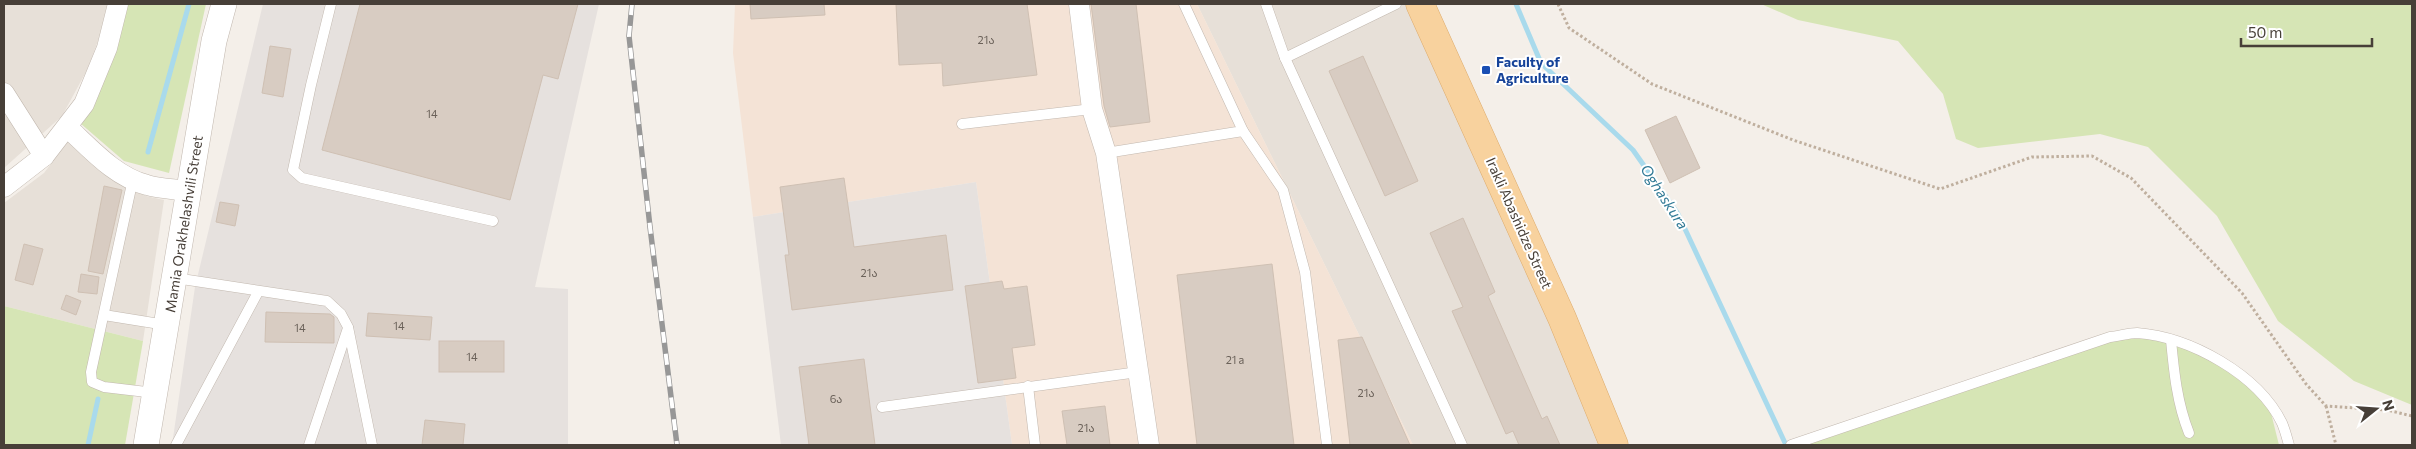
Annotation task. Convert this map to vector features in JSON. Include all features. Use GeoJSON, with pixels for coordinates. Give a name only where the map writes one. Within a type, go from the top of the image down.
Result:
{"type":"FeatureCollection","features":[{"type":"Feature","properties":{"kind":"main road","name":"Irakli Abashidze Street"},"geometry":{"type":"LineString","coordinates":[[1420,4],[1562,318],[1614,445]]}},
{"type":"Feature","properties":{"kind":"street"},"geometry":{"type":"LineString","coordinates":[[4,187],[44,156],[84,104],[104,56],[118,4]]}},
{"type":"Feature","properties":{"kind":"street","name":"Mamia Orakhelashvili Street"},"geometry":{"type":"LineString","coordinates":[[146,445],[214,41],[224,4]]}},
{"type":"Feature","properties":{"kind":"street"},"geometry":{"type":"LineString","coordinates":[[1079,4],[1092,109],[1106,153],[1149,445]]}},
{"type":"Feature","properties":{"kind":"street"},"geometry":{"type":"LineString","coordinates":[[4,92],[44,156]]}},
{"type":"Feature","properties":{"kind":"street"},"geometry":{"type":"LineString","coordinates":[[67,126],[105,162],[133,179],[146,185],[189,191]]}},
{"type":"Feature","properties":{"kind":"lane"},"geometry":{"type":"LineString","coordinates":[[331,4],[310,85],[293,170],[302,178],[493,221]]}},
{"type":"Feature","properties":{"kind":"lane"},"geometry":{"type":"LineString","coordinates":[[1184,4],[1244,131],[1283,190],[1305,272],[1326,445]]}},
{"type":"Feature","properties":{"kind":"lane"},"geometry":{"type":"LineString","coordinates":[[1266,4],[1285,58],[1462,445]]}},
{"type":"Feature","properties":{"kind":"lane"},"geometry":{"type":"LineString","coordinates":[[1285,58],[1396,4]]}},
{"type":"Feature","properties":{"kind":"lane"},"geometry":{"type":"LineString","coordinates":[[962,124],[1092,109]]}},
{"type":"Feature","properties":{"kind":"lane"},"geometry":{"type":"LineString","coordinates":[[1106,153],[1244,131]]}},
{"type":"Feature","properties":{"kind":"lane"},"geometry":{"type":"LineString","coordinates":[[133,179],[91,372],[92,382],[104,387],[156,393]]}},
{"type":"Feature","properties":{"kind":"lane"},"geometry":{"type":"LineString","coordinates":[[175,278],[327,301],[341,314],[348,327],[372,445]]}},
{"type":"Feature","properties":{"kind":"lane"},"geometry":{"type":"LineString","coordinates":[[176,445],[258,292]]}},
{"type":"Feature","properties":{"kind":"lane"},"geometry":{"type":"LineString","coordinates":[[104,315],[167,325]]}},
{"type":"Feature","properties":{"kind":"lane"},"geometry":{"type":"LineString","coordinates":[[310,445],[348,327]]}},
{"type":"Feature","properties":{"kind":"lane"},"geometry":{"type":"LineString","coordinates":[[1791,445],[2110,337],[2136,333],[2171,340],[2228,365],[2268,401],[2282,424],[2289,445]]}},
{"type":"Feature","properties":{"kind":"lane"},"geometry":{"type":"LineString","coordinates":[[2171,340],[2182,415],[2189,433]]}},
{"type":"Feature","properties":{"kind":"lane"},"geometry":{"type":"LineString","coordinates":[[882,407],[1138,372]]}},
{"type":"Feature","properties":{"kind":"lane"},"geometry":{"type":"LineString","coordinates":[[1028,386],[1035,445]]}},
{"type":"Feature","properties":{"kind":"path"},"geometry":{"type":"LineString","coordinates":[[1558,4],[1570,28],[1652,84],[1793,140],[1940,189],[2032,158],[2092,156],[2131,178],[2242,293],[2306,384],[2326,406],[2336,445]]}},
{"type":"Feature","properties":{"kind":"path"},"geometry":{"type":"LineString","coordinates":[[2326,406],[2387,410],[2412,416]]}},
{"type":"Feature","properties":{"kind":"shaded area"},"geometry":{"type":"Polygon","coordinates":[[[4,4],[108,4],[104,25],[87,70],[62,116],[4,168],[4,4]]]}},
{"type":"Feature","properties":{"kind":"shaded area"},"geometry":{"type":"Polygon","coordinates":[[[263,4],[599,4],[535,287],[568,289],[568,445],[172,445],[195,287],[263,4]]]}},
{"type":"Feature","properties":{"kind":"shaded area"},"geometry":{"type":"Polygon","coordinates":[[[735,4],[1197,4],[1413,445],[1012,445],[976,182],[753,217],[733,53],[735,4]]]}},
{"type":"Feature","properties":{"kind":"shaded area"},"geometry":{"type":"Polygon","coordinates":[[[1197,4],[1420,4],[1612,445],[1413,445],[1197,4]]]}},
{"type":"Feature","properties":{"kind":"shaded area"},"geometry":{"type":"Polygon","coordinates":[[[69,140],[113,179],[146,196],[164,200],[143,341],[4,306],[4,203],[44,173],[69,140]]]}},
{"type":"Feature","properties":{"kind":"shaded area"},"geometry":{"type":"Polygon","coordinates":[[[976,182],[1012,445],[781,445],[753,217],[976,182]]]}},
{"type":"Feature","properties":{"kind":"green space"},"geometry":{"type":"Polygon","coordinates":[[[127,4],[206,4],[169,173],[124,161],[80,123],[127,4]]]}},
{"type":"Feature","properties":{"kind":"green space"},"geometry":{"type":"Polygon","coordinates":[[[1761,4],[2412,4],[2412,405],[2354,381],[2278,321],[2217,216],[2148,147],[2100,134],[1978,148],[1956,139],[1943,94],[1898,41],[1798,20],[1761,4]]]}},
{"type":"Feature","properties":{"kind":"green space"},"geometry":{"type":"Polygon","coordinates":[[[4,306],[143,341],[125,445],[4,445],[4,306]]]}},
{"type":"Feature","properties":{"kind":"green space"},"geometry":{"type":"Polygon","coordinates":[[[2136,333],[2201,352],[2268,401],[2279,445],[1811,445],[1808,439],[2136,333]]]}},
{"type":"Feature","properties":{"kind":"building"},"geometry":{"type":"Polygon","coordinates":[[[360,4],[578,4],[558,79],[543,75],[510,200],[322,150],[360,4]]]}},
{"type":"Feature","properties":{"kind":"building"},"geometry":{"type":"Polygon","coordinates":[[[750,4],[824,4],[825,15],[751,19],[750,4]]]}},
{"type":"Feature","properties":{"kind":"building"},"geometry":{"type":"Polygon","coordinates":[[[896,4],[1027,4],[1037,75],[943,86],[942,63],[899,65],[896,4]]]}},
{"type":"Feature","properties":{"kind":"building"},"geometry":{"type":"Polygon","coordinates":[[[1091,4],[1136,4],[1150,122],[1110,127],[1104,106],[1091,4]]]}},
{"type":"Feature","properties":{"kind":"building"},"geometry":{"type":"Polygon","coordinates":[[[270,46],[291,49],[283,97],[262,93],[270,46]]]}},
{"type":"Feature","properties":{"kind":"building"},"geometry":{"type":"Polygon","coordinates":[[[1363,56],[1418,181],[1385,196],[1329,71],[1363,56]]]}},
{"type":"Feature","properties":{"kind":"building"},"geometry":{"type":"Polygon","coordinates":[[[1676,116],[1700,168],[1670,183],[1645,130],[1676,116]]]}},
{"type":"Feature","properties":{"kind":"building"},"geometry":{"type":"Polygon","coordinates":[[[844,178],[854,247],[946,235],[953,290],[792,310],[785,255],[789,255],[780,187],[844,178]]]}},
{"type":"Feature","properties":{"kind":"building"},"geometry":{"type":"Polygon","coordinates":[[[104,186],[122,190],[103,274],[88,271],[104,186]]]}},
{"type":"Feature","properties":{"kind":"building"},"geometry":{"type":"Polygon","coordinates":[[[220,202],[239,205],[235,226],[216,222],[220,202]]]}},
{"type":"Feature","properties":{"kind":"building"},"geometry":{"type":"Polygon","coordinates":[[[1463,218],[1495,292],[1488,296],[1542,419],[1547,416],[1560,445],[1519,445],[1513,431],[1506,434],[1452,311],[1463,307],[1430,233],[1463,218]]]}},
{"type":"Feature","properties":{"kind":"building"},"geometry":{"type":"Polygon","coordinates":[[[24,244],[43,249],[33,285],[15,280],[24,244]]]}},
{"type":"Feature","properties":{"kind":"building"},"geometry":{"type":"Polygon","coordinates":[[[1272,264],[1294,445],[1197,445],[1177,275],[1272,264]]]}},
{"type":"Feature","properties":{"kind":"building"},"geometry":{"type":"Polygon","coordinates":[[[81,274],[99,277],[97,294],[78,292],[81,274]]]}},
{"type":"Feature","properties":{"kind":"building"},"geometry":{"type":"Polygon","coordinates":[[[1002,281],[1004,289],[1027,286],[1035,345],[1012,348],[1016,378],[978,383],[965,286],[1002,281]]]}},
{"type":"Feature","properties":{"kind":"building"},"geometry":{"type":"Polygon","coordinates":[[[66,295],[81,301],[76,315],[61,309],[66,295]]]}},
{"type":"Feature","properties":{"kind":"building"},"geometry":{"type":"Polygon","coordinates":[[[266,312],[330,314],[334,317],[334,343],[265,342],[266,312]]]}},
{"type":"Feature","properties":{"kind":"building"},"geometry":{"type":"Polygon","coordinates":[[[368,313],[432,317],[430,340],[366,336],[368,313]]]}},
{"type":"Feature","properties":{"kind":"building"},"geometry":{"type":"Polygon","coordinates":[[[1362,337],[1410,445],[1350,445],[1338,340],[1362,337]]]}},
{"type":"Feature","properties":{"kind":"building"},"geometry":{"type":"Polygon","coordinates":[[[439,341],[504,341],[504,372],[439,372],[439,341]]]}},
{"type":"Feature","properties":{"kind":"building"},"geometry":{"type":"Polygon","coordinates":[[[864,359],[875,445],[809,445],[799,367],[864,359]]]}},
{"type":"Feature","properties":{"kind":"building"},"geometry":{"type":"Polygon","coordinates":[[[1105,406],[1110,445],[1067,445],[1062,411],[1105,406]]]}},
{"type":"Feature","properties":{"kind":"building"},"geometry":{"type":"Polygon","coordinates":[[[425,420],[465,424],[463,445],[422,445],[425,420]]]}},
{"type":"Feature","properties":{"kind":"waterway"},"geometry":{"type":"LineString","coordinates":[[148,152],[189,4]]}},
{"type":"Feature","properties":{"kind":"waterway","name":"Oghaskura"},"geometry":{"type":"LineString","coordinates":[[1516,4],[1541,63],[1633,150],[1678,214],[1786,445]]}},
{"type":"Feature","properties":{"kind":"waterway"},"geometry":{"type":"LineString","coordinates":[[88,445],[98,399]]}},
{"type":"Feature","properties":{"kind":"railway"},"geometry":{"type":"LineString","coordinates":[[632,4],[629,36],[677,445]]}},
{"type":"Feature","properties":{"kind":"place","name":"Faculty of Agriculture"},"geometry":{"type":"Point","coordinates":[1486,70]}}]}
